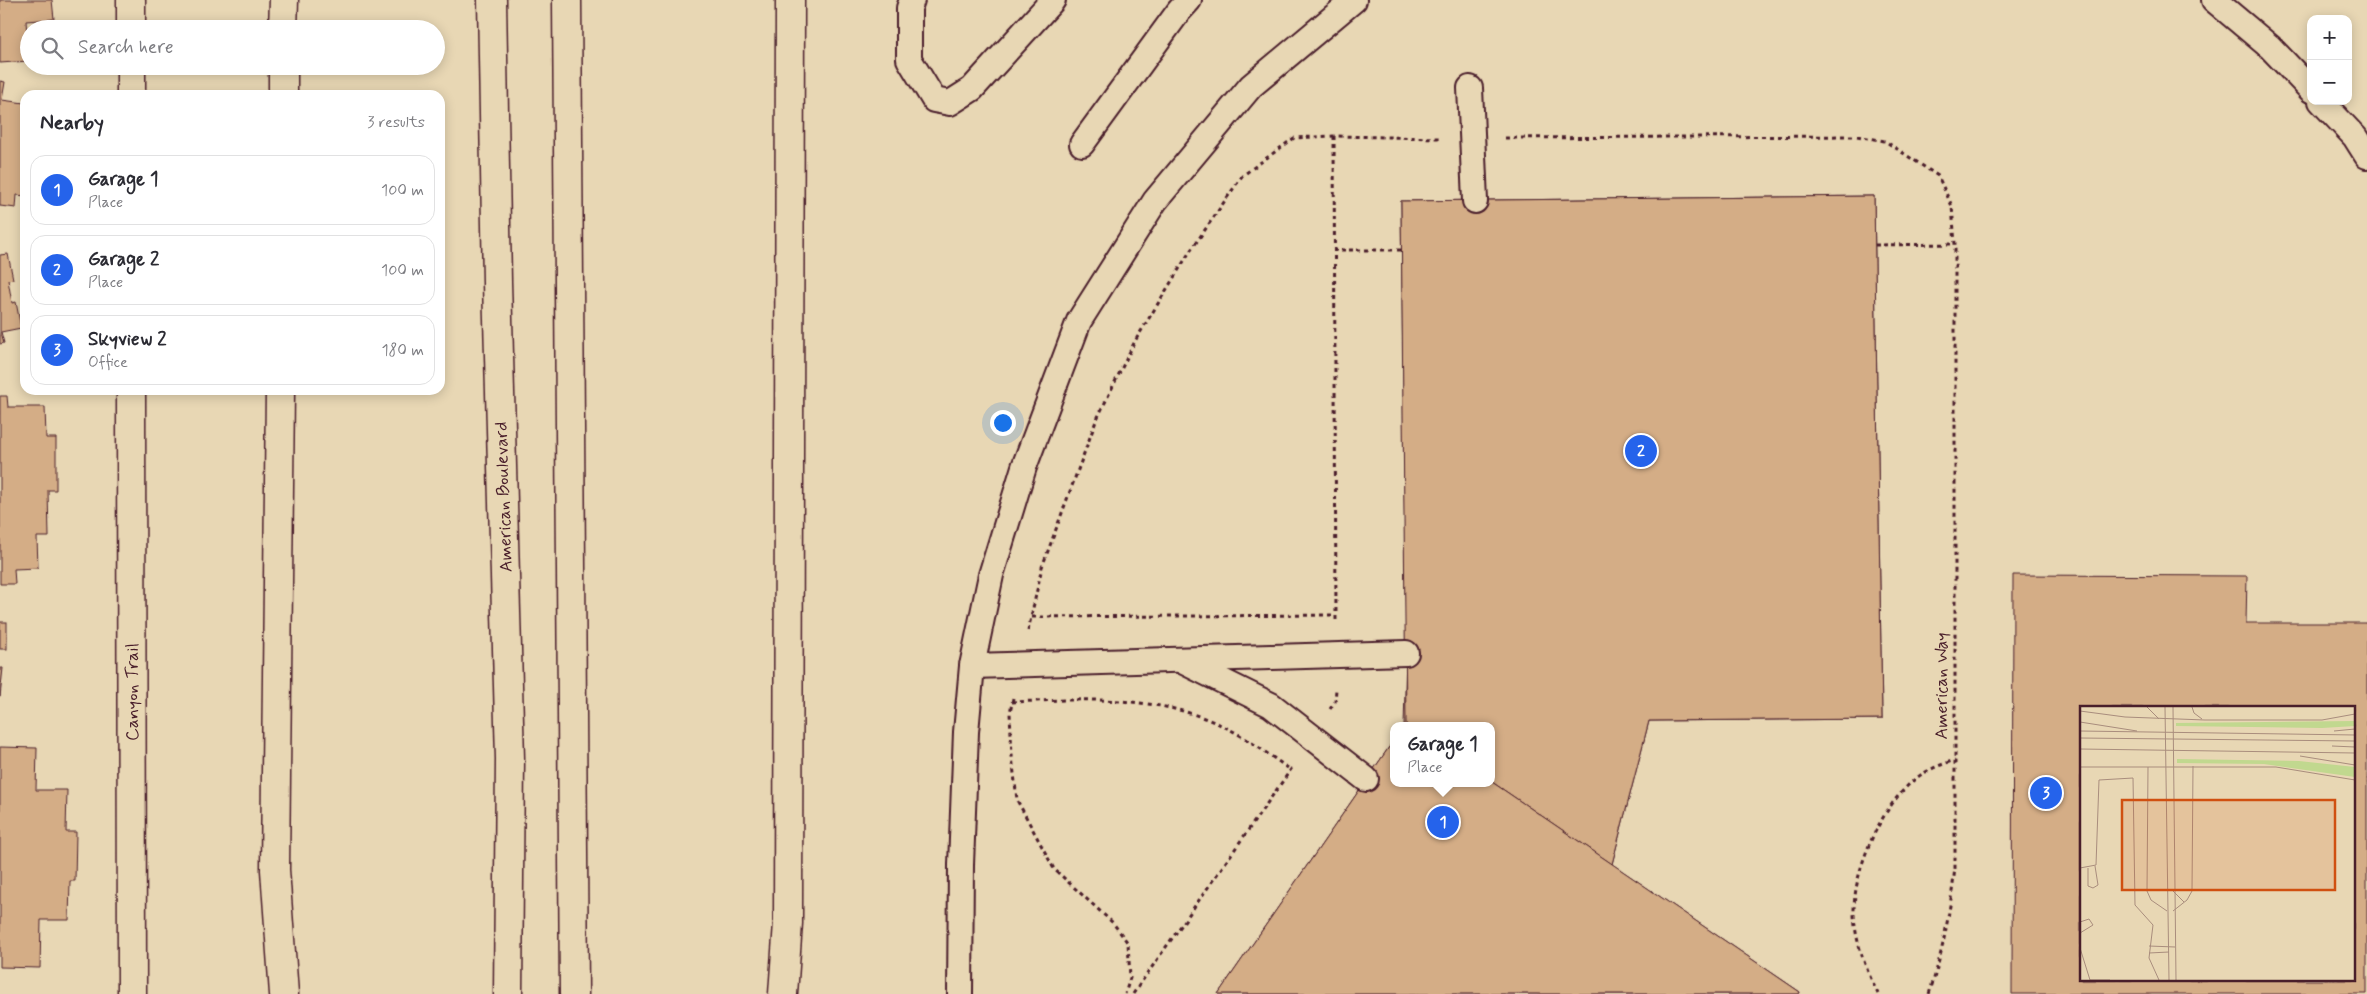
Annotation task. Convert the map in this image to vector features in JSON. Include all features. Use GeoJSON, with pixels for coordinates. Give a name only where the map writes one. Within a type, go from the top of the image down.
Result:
{"type":"FeatureCollection","features":[{"type":"Feature","properties":{"kind":"street"},"geometry":{"type":"LineString","coordinates":[[131,0],[131,20]]}},
{"type":"Feature","properties":{"kind":"street"},"geometry":{"type":"LineString","coordinates":[[283,20],[284,0]]}},
{"type":"Feature","properties":{"kind":"street","name":"American Boulevard"},"geometry":{"type":"LineString","coordinates":[[492,0],[497,282],[510,759],[508,994]]}},
{"type":"Feature","properties":{"kind":"street"},"geometry":{"type":"LineString","coordinates":[[568,0],[574,994]]}},
{"type":"Feature","properties":{"kind":"street"},"geometry":{"type":"LineString","coordinates":[[783,994],[788,923],[790,0]]}},
{"type":"Feature","properties":{"kind":"street"},"geometry":{"type":"LineString","coordinates":[[131,75],[131,90]]}},
{"type":"Feature","properties":{"kind":"street"},"geometry":{"type":"LineString","coordinates":[[283,75],[283,90]]}},
{"type":"Feature","properties":{"kind":"street","name":"Canyon Trail"},"geometry":{"type":"LineString","coordinates":[[132,395],[132,994]]}},
{"type":"Feature","properties":{"kind":"street"},"geometry":{"type":"LineString","coordinates":[[280,395],[275,870],[284,994]]}},
{"type":"Feature","properties":{"kind":"lane"},"geometry":{"type":"LineString","coordinates":[[912,0],[909,8],[909,59],[934,100],[950,103],[972,89],[1053,0]]}},
{"type":"Feature","properties":{"kind":"lane"},"geometry":{"type":"LineString","coordinates":[[1082,144],[1189,0]]}},
{"type":"Feature","properties":{"kind":"lane"},"geometry":{"type":"LineString","coordinates":[[960,994],[962,827],[966,732],[972,666],[991,575],[1024,467],[1079,321],[1155,202],[1251,86],[1354,0]]}},
{"type":"Feature","properties":{"kind":"lane"},"geometry":{"type":"LineString","coordinates":[[2214,0],[2270,47],[2307,86]]}},
{"type":"Feature","properties":{"kind":"lane"},"geometry":{"type":"LineString","coordinates":[[1470,88],[1475,201]]}},
{"type":"Feature","properties":{"kind":"lane"},"geometry":{"type":"LineString","coordinates":[[2325,105],[2355,137],[2367,156]]}},
{"type":"Feature","properties":{"kind":"lane"},"geometry":{"type":"LineString","coordinates":[[972,666],[1406,653]]}},
{"type":"Feature","properties":{"kind":"lane"},"geometry":{"type":"LineString","coordinates":[[1183,661],[1271,705],[1366,779]]}},
{"type":"Feature","properties":{"kind":"path","name":"American Way"},"geometry":{"type":"LineString","coordinates":[[1125,994],[1130,978],[1128,943],[1113,923],[1054,869],[1017,800],[1012,756],[1012,702],[1042,567],[1096,421],[1135,341],[1190,253],[1242,176],[1294,138],[1334,136],[1472,138],[1857,136],[1884,141],[1938,176],[1952,206],[1955,244],[1957,376],[1954,504],[1956,868],[1949,919],[1937,970],[1929,994]]}},
{"type":"Feature","properties":{"kind":"path"},"geometry":{"type":"LineString","coordinates":[[1133,994],[1314,738],[1335,702],[1338,655],[1336,616],[1333,250],[1334,136]]}},
{"type":"Feature","properties":{"kind":"path"},"geometry":{"type":"LineString","coordinates":[[1875,246],[1955,244]]}},
{"type":"Feature","properties":{"kind":"path"},"geometry":{"type":"LineString","coordinates":[[1333,250],[1402,250]]}},
{"type":"Feature","properties":{"kind":"path"},"geometry":{"type":"LineString","coordinates":[[1032,618],[1336,616]]}},
{"type":"Feature","properties":{"kind":"path"},"geometry":{"type":"LineString","coordinates":[[1012,702],[1129,701],[1178,710],[1227,728],[1291,770]]}},
{"type":"Feature","properties":{"kind":"path"},"geometry":{"type":"LineString","coordinates":[[1878,994],[1863,964],[1854,915],[1856,884],[1868,848],[1884,815],[1912,782],[1928,770],[1955,760]]}},
{"type":"Feature","properties":{"kind":"building"},"geometry":{"type":"Polygon","coordinates":[[[0,0],[52,0],[54,19],[20,20],[20,62],[0,63],[0,0]]]}},
{"type":"Feature","properties":{"kind":"building"},"geometry":{"type":"Polygon","coordinates":[[[0,81],[5,82],[2,100],[20,102],[20,195],[17,195],[16,208],[0,206],[0,81]]]}},
{"type":"Feature","properties":{"kind":"building"},"geometry":{"type":"Polygon","coordinates":[[[1874,196],[1882,719],[1649,721],[1612,864],[1800,992],[1799,994],[1218,994],[1390,746],[1390,787],[1495,787],[1495,722],[1404,722],[1406,653],[1401,201],[1874,196]]]}},
{"type":"Feature","properties":{"kind":"building"},"geometry":{"type":"Polygon","coordinates":[[[1874,196],[1882,719],[1649,721],[1612,864],[1495,784],[1495,722],[1406,722],[1401,201],[1874,196]]]}},
{"type":"Feature","properties":{"kind":"building"},"geometry":{"type":"Polygon","coordinates":[[[8,254],[13,279],[8,280],[12,303],[16,302],[20,328],[1,332],[4,343],[0,344],[0,255],[8,254]]]}},
{"type":"Feature","properties":{"kind":"building"},"geometry":{"type":"Polygon","coordinates":[[[0,396],[7,396],[8,407],[45,407],[46,438],[56,438],[56,490],[48,490],[49,537],[37,537],[38,568],[14,569],[15,584],[0,584],[0,396]]]}},
{"type":"Feature","properties":{"kind":"building"},"geometry":{"type":"Polygon","coordinates":[[[2013,575],[2247,576],[2246,623],[2367,623],[2367,994],[2012,994],[2013,575]]]}},
{"type":"Feature","properties":{"kind":"building"},"geometry":{"type":"Polygon","coordinates":[[[0,622],[7,622],[7,649],[0,649],[0,622]]]}},
{"type":"Feature","properties":{"kind":"building"},"geometry":{"type":"Polygon","coordinates":[[[0,668],[3,668],[0,697],[0,668]]]}},
{"type":"Feature","properties":{"kind":"building"},"geometry":{"type":"Polygon","coordinates":[[[1390,746],[1390,787],[1495,787],[1495,784],[1800,992],[1799,994],[1218,994],[1390,746]]]}},
{"type":"Feature","properties":{"kind":"building"},"geometry":{"type":"Polygon","coordinates":[[[0,747],[37,748],[36,790],[67,790],[66,832],[76,832],[75,881],[70,881],[69,920],[41,920],[40,968],[0,967],[0,747]]]}},
{"type":"Feature","properties":{"kind":"place","name":"Garage 2"},"geometry":{"type":"Point","coordinates":[1641,451]}},
{"type":"Feature","properties":{"kind":"place","name":"Skyview 2"},"geometry":{"type":"Point","coordinates":[2046,793]}},
{"type":"Feature","properties":{"kind":"place","name":"Garage 1"},"geometry":{"type":"Point","coordinates":[1443,822]}}]}
